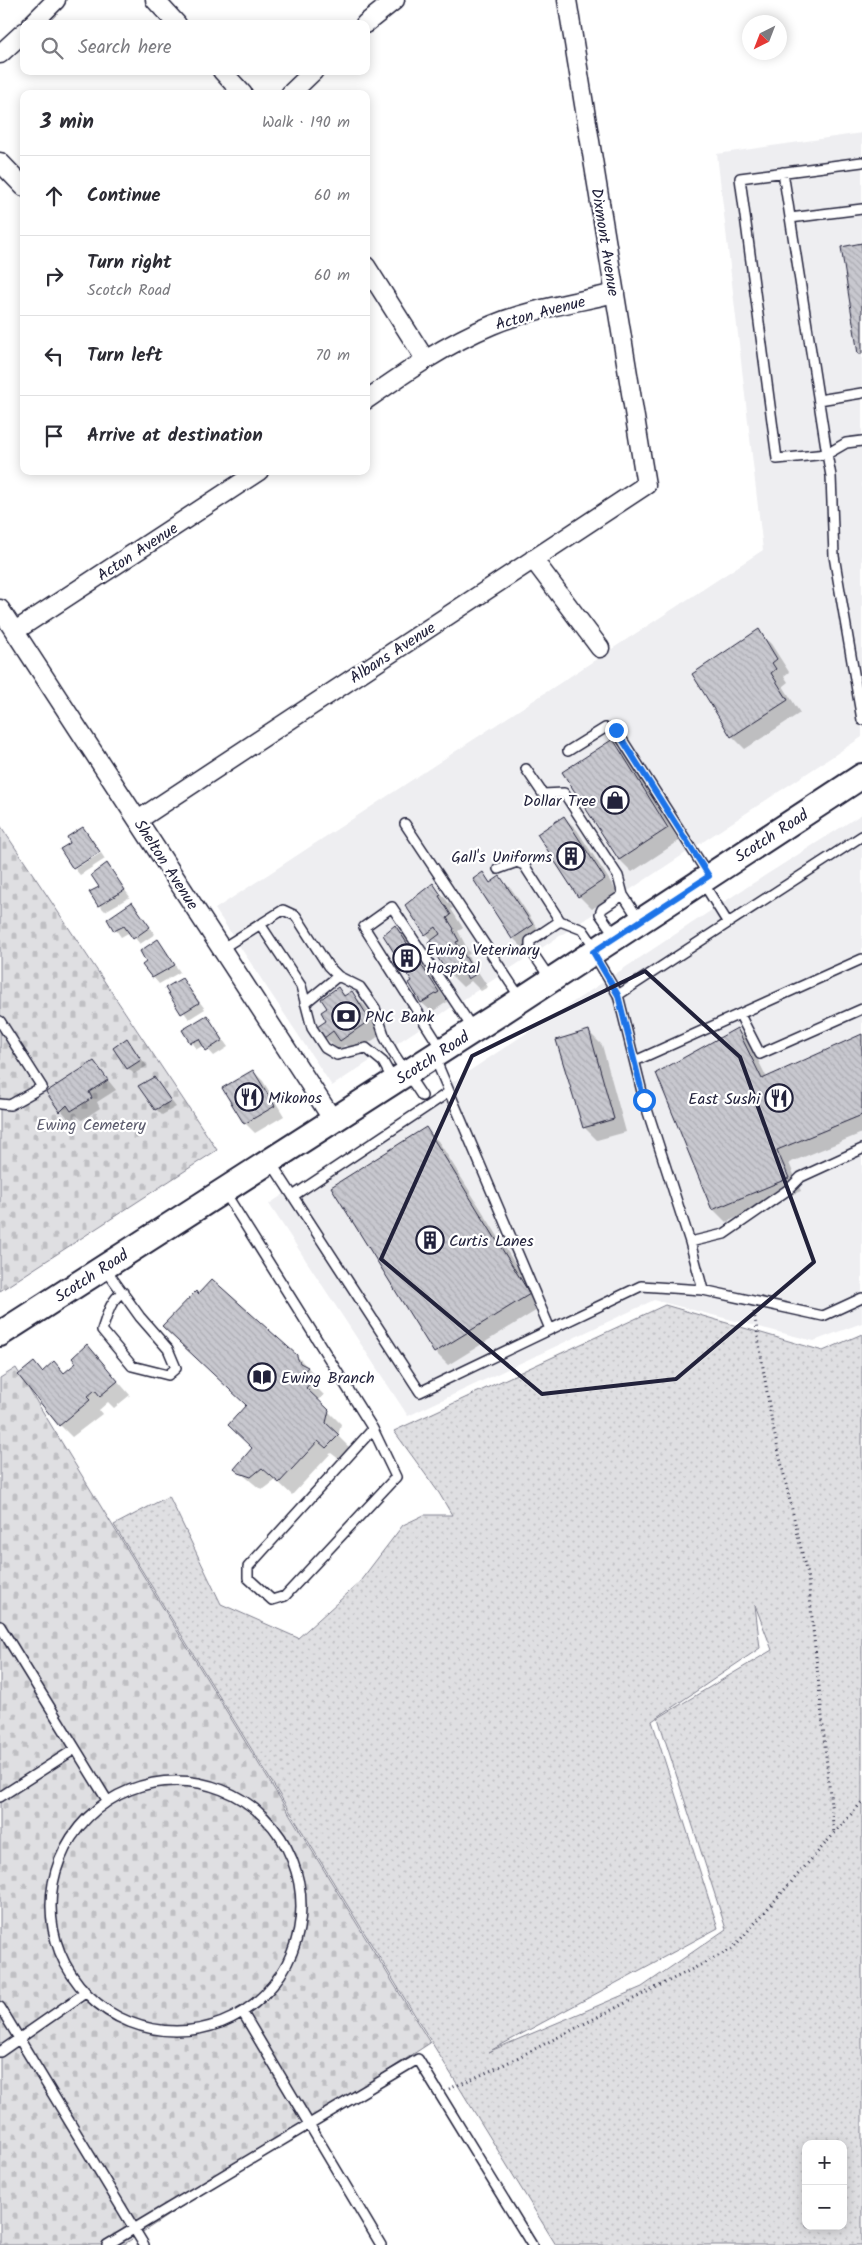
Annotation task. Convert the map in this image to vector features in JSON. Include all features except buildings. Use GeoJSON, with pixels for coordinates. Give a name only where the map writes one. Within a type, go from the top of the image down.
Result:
{"type":"FeatureCollection","features":[{"type":"Feature","properties":{"kind":"main road","name":"Scotch Road"},"geometry":{"type":"LineString","coordinates":[[0,1334],[522,999],[862,776]]}},
{"type":"Feature","properties":{"kind":"street"},"geometry":{"type":"LineString","coordinates":[[36,20],[56,0]]}},
{"type":"Feature","properties":{"kind":"street"},"geometry":{"type":"LineString","coordinates":[[155,0],[173,20]]}},
{"type":"Feature","properties":{"kind":"street"},"geometry":{"type":"LineString","coordinates":[[370,20],[395,0]]}},
{"type":"Feature","properties":{"kind":"street","name":"Dixmont Avenue"},"geometry":{"type":"LineString","coordinates":[[567,0],[646,485]]}},
{"type":"Feature","properties":{"kind":"street"},"geometry":{"type":"LineString","coordinates":[[0,54],[20,36]]}},
{"type":"Feature","properties":{"kind":"street"},"geometry":{"type":"LineString","coordinates":[[226,75],[239,90]]}},
{"type":"Feature","properties":{"kind":"street"},"geometry":{"type":"LineString","coordinates":[[294,90],[310,75]]}},
{"type":"Feature","properties":{"kind":"street"},"geometry":{"type":"LineString","coordinates":[[0,162],[20,183]]}},
{"type":"Feature","properties":{"kind":"street"},"geometry":{"type":"LineString","coordinates":[[370,272],[425,359]]}},
{"type":"Feature","properties":{"kind":"street","name":"Acton Avenue"},"geometry":{"type":"LineString","coordinates":[[370,397],[425,359],[472,334],[513,317],[614,294]]}},
{"type":"Feature","properties":{"kind":"street","name":"Acton Avenue"},"geometry":{"type":"LineString","coordinates":[[15,631],[254,475]]}},
{"type":"Feature","properties":{"kind":"street","name":"Albans Avenue"},"geometry":{"type":"LineString","coordinates":[[138,820],[646,485]]}},
{"type":"Feature","properties":{"kind":"street"},"geometry":{"type":"LineString","coordinates":[[534,559],[600,648]]}},
{"type":"Feature","properties":{"kind":"street","name":"Shelton Avenue"},"geometry":{"type":"LineString","coordinates":[[0,609],[333,1120]]}},
{"type":"Feature","properties":{"kind":"lane"},"geometry":{"type":"LineString","coordinates":[[862,162],[740,178],[778,459],[827,454],[846,444],[862,441]]}},
{"type":"Feature","properties":{"kind":"lane"},"geometry":{"type":"LineString","coordinates":[[783,172],[831,476],[834,556],[862,720]]}},
{"type":"Feature","properties":{"kind":"lane"},"geometry":{"type":"LineString","coordinates":[[790,218],[862,209]]}},
{"type":"Feature","properties":{"kind":"lane"},"geometry":{"type":"LineString","coordinates":[[819,400],[862,393]]}},
{"type":"Feature","properties":{"kind":"lane"},"geometry":{"type":"LineString","coordinates":[[568,751],[605,728],[616,730],[705,878],[728,923]]}},
{"type":"Feature","properties":{"kind":"lane"},"geometry":{"type":"LineString","coordinates":[[526,768],[543,794],[564,793],[618,876],[623,895],[640,921]]}},
{"type":"Feature","properties":{"kind":"lane"},"geometry":{"type":"LineString","coordinates":[[405,824],[522,999]]}},
{"type":"Feature","properties":{"kind":"lane"},"geometry":{"type":"LineString","coordinates":[[618,995],[862,836]]}},
{"type":"Feature","properties":{"kind":"lane"},"geometry":{"type":"LineString","coordinates":[[498,869],[517,862],[524,865],[560,921],[583,930],[602,946]]}},
{"type":"Feature","properties":{"kind":"lane"},"geometry":{"type":"LineString","coordinates":[[623,895],[602,909],[600,914],[602,946],[618,995],[644,1100],[690,1242],[702,1290]]}},
{"type":"Feature","properties":{"kind":"lane"},"geometry":{"type":"LineString","coordinates":[[474,1030],[392,907],[364,927],[438,1053],[449,1092],[550,1329]]}},
{"type":"Feature","properties":{"kind":"lane"},"geometry":{"type":"LineString","coordinates":[[221,949],[283,910],[296,916],[328,966],[338,976],[360,987],[375,1008],[400,1077]]}},
{"type":"Feature","properties":{"kind":"lane"},"geometry":{"type":"LineString","coordinates":[[551,980],[530,949],[530,941],[560,921]]}},
{"type":"Feature","properties":{"kind":"lane"},"geometry":{"type":"LineString","coordinates":[[260,924],[301,986],[312,1028],[325,1048],[337,1055],[366,1048],[422,1096]]}},
{"type":"Feature","properties":{"kind":"lane"},"geometry":{"type":"LineString","coordinates":[[635,1061],[862,959]]}},
{"type":"Feature","properties":{"kind":"lane"},"geometry":{"type":"LineString","coordinates":[[305,1002],[338,976]]}},
{"type":"Feature","properties":{"kind":"lane"},"geometry":{"type":"LineString","coordinates":[[740,1015],[760,1054],[862,1009]]}},
{"type":"Feature","properties":{"kind":"lane"},"geometry":{"type":"LineString","coordinates":[[0,1021],[42,1087],[10,1105],[0,1104]]}},
{"type":"Feature","properties":{"kind":"lane"},"geometry":{"type":"LineString","coordinates":[[293,1196],[449,1092]]}},
{"type":"Feature","properties":{"kind":"lane"},"geometry":{"type":"LineString","coordinates":[[690,1242],[724,1234],[789,1189],[801,1177],[862,1148]]}},
{"type":"Feature","properties":{"kind":"lane"},"geometry":{"type":"LineString","coordinates":[[270,1161],[420,1392],[641,1286],[702,1290],[823,1316],[862,1298]]}},
{"type":"Feature","properties":{"kind":"lane"},"geometry":{"type":"LineString","coordinates":[[224,1190],[373,1429],[396,1477],[285,1596],[272,1600],[248,1578],[248,1567],[373,1429]]}},
{"type":"Feature","properties":{"kind":"lane"},"geometry":{"type":"LineString","coordinates":[[104,1267],[124,1292],[140,1317],[168,1349],[176,1368],[168,1375],[132,1366],[102,1330],[110,1307],[118,1296],[124,1292]]}},
{"type":"Feature","properties":{"kind":"lane"},"geometry":{"type":"LineString","coordinates":[[0,1626],[107,1800]]}},
{"type":"Feature","properties":{"kind":"lane"},"geometry":{"type":"LineString","coordinates":[[0,1797],[75,1749]]}},
{"type":"Feature","properties":{"kind":"lane"},"geometry":{"type":"LineString","coordinates":[[165,1781],[195,1782],[224,1790],[251,1805],[273,1826],[290,1852],[300,1881],[302,1912],[298,1934],[285,1970],[267,1994],[243,2013],[221,2024],[197,2031],[164,2031],[148,2029],[125,2021],[103,2009],[85,1993],[66,1967],[54,1938],[50,1907],[53,1883],[65,1846],[84,1820],[107,1800],[142,1785],[165,1781]]}},
{"type":"Feature","properties":{"kind":"lane"},"geometry":{"type":"LineString","coordinates":[[0,2052],[85,1993]]}},
{"type":"Feature","properties":{"kind":"lane"},"geometry":{"type":"LineString","coordinates":[[0,2007],[144,2245]]}},
{"type":"Feature","properties":{"kind":"lane"},"geometry":{"type":"LineString","coordinates":[[243,2013],[381,2245]]}},
{"type":"Feature","properties":{"kind":"lane"},"geometry":{"type":"LineString","coordinates":[[106,2245],[418,2059],[532,2245]]}},
{"type":"Feature","properties":{"kind":"path"},"geometry":{"type":"LineString","coordinates":[[752,1302],[772,1423],[808,1579],[834,1834]]}},
{"type":"Feature","properties":{"kind":"path"},"geometry":{"type":"LineString","coordinates":[[440,2094],[508,2062],[732,1949],[862,1802]]}},
{"type":"Feature","properties":{"kind":"highlighted area"},"geometry":{"type":"Polygon","coordinates":[[[645,971],[740,1057],[814,1262],[676,1379],[542,1394],[381,1259],[472,1056],[645,971]]]}},
{"type":"Feature","properties":{"kind":"shaded area"},"geometry":{"type":"Polygon","coordinates":[[[862,133],[862,737],[332,1086],[215,909],[763,550],[717,154],[862,133]]]}},
{"type":"Feature","properties":{"kind":"shaded area"},"geometry":{"type":"Polygon","coordinates":[[[862,814],[862,1323],[814,1341],[654,1300],[408,1416],[269,1204],[736,894],[862,814]]]}},
{"type":"Feature","properties":{"kind":"green space","name":"Ewing Cemetery"},"geometry":{"type":"Polygon","coordinates":[[[0,825],[217,1150],[0,1291],[0,825]]]}},
{"type":"Feature","properties":{"kind":"green space"},"geometry":{"type":"Polygon","coordinates":[[[665,1305],[823,1351],[862,1334],[862,2245],[556,2245],[114,1525],[169,1496],[221,1604],[298,1638],[358,1584],[403,1525],[424,1515],[452,1515],[439,1493],[394,1431],[665,1305]],[[755,1605],[760,1648],[652,1721],[718,1928],[488,2052],[642,1987],[726,1929],[658,1718],[772,1650],[755,1605]]]}},
{"type":"Feature","properties":{"kind":"green space"},"geometry":{"type":"Polygon","coordinates":[[[16,1368],[430,2043],[123,2245],[0,2245],[0,1378],[16,1368]]]}},
{"type":"Feature","properties":{"kind":"place","name":"Dollar Tree"},"geometry":{"type":"Point","coordinates":[615,800]}},
{"type":"Feature","properties":{"kind":"place","name":"Gall's Uniforms"},"geometry":{"type":"Point","coordinates":[571,856]}},
{"type":"Feature","properties":{"kind":"place","name":"Ewing Veterinary Hospital"},"geometry":{"type":"Point","coordinates":[407,958]}},
{"type":"Feature","properties":{"kind":"place","name":"PNC Bank"},"geometry":{"type":"Point","coordinates":[346,1016]}},
{"type":"Feature","properties":{"kind":"place","name":"Mikonos"},"geometry":{"type":"Point","coordinates":[249,1097]}},
{"type":"Feature","properties":{"kind":"place","name":"East Sushi"},"geometry":{"type":"Point","coordinates":[779,1098]}},
{"type":"Feature","properties":{"kind":"place","name":"Curtis Lanes"},"geometry":{"type":"Point","coordinates":[430,1240]}},
{"type":"Feature","properties":{"kind":"place","name":"Ewing Branch"},"geometry":{"type":"Point","coordinates":[262,1377]}},
{"type":"Feature","properties":{"kind":"route"},"geometry":{"type":"LineString","coordinates":[[616,730],[709,876],[593,952],[618,995],[644,1100]]}}]}
